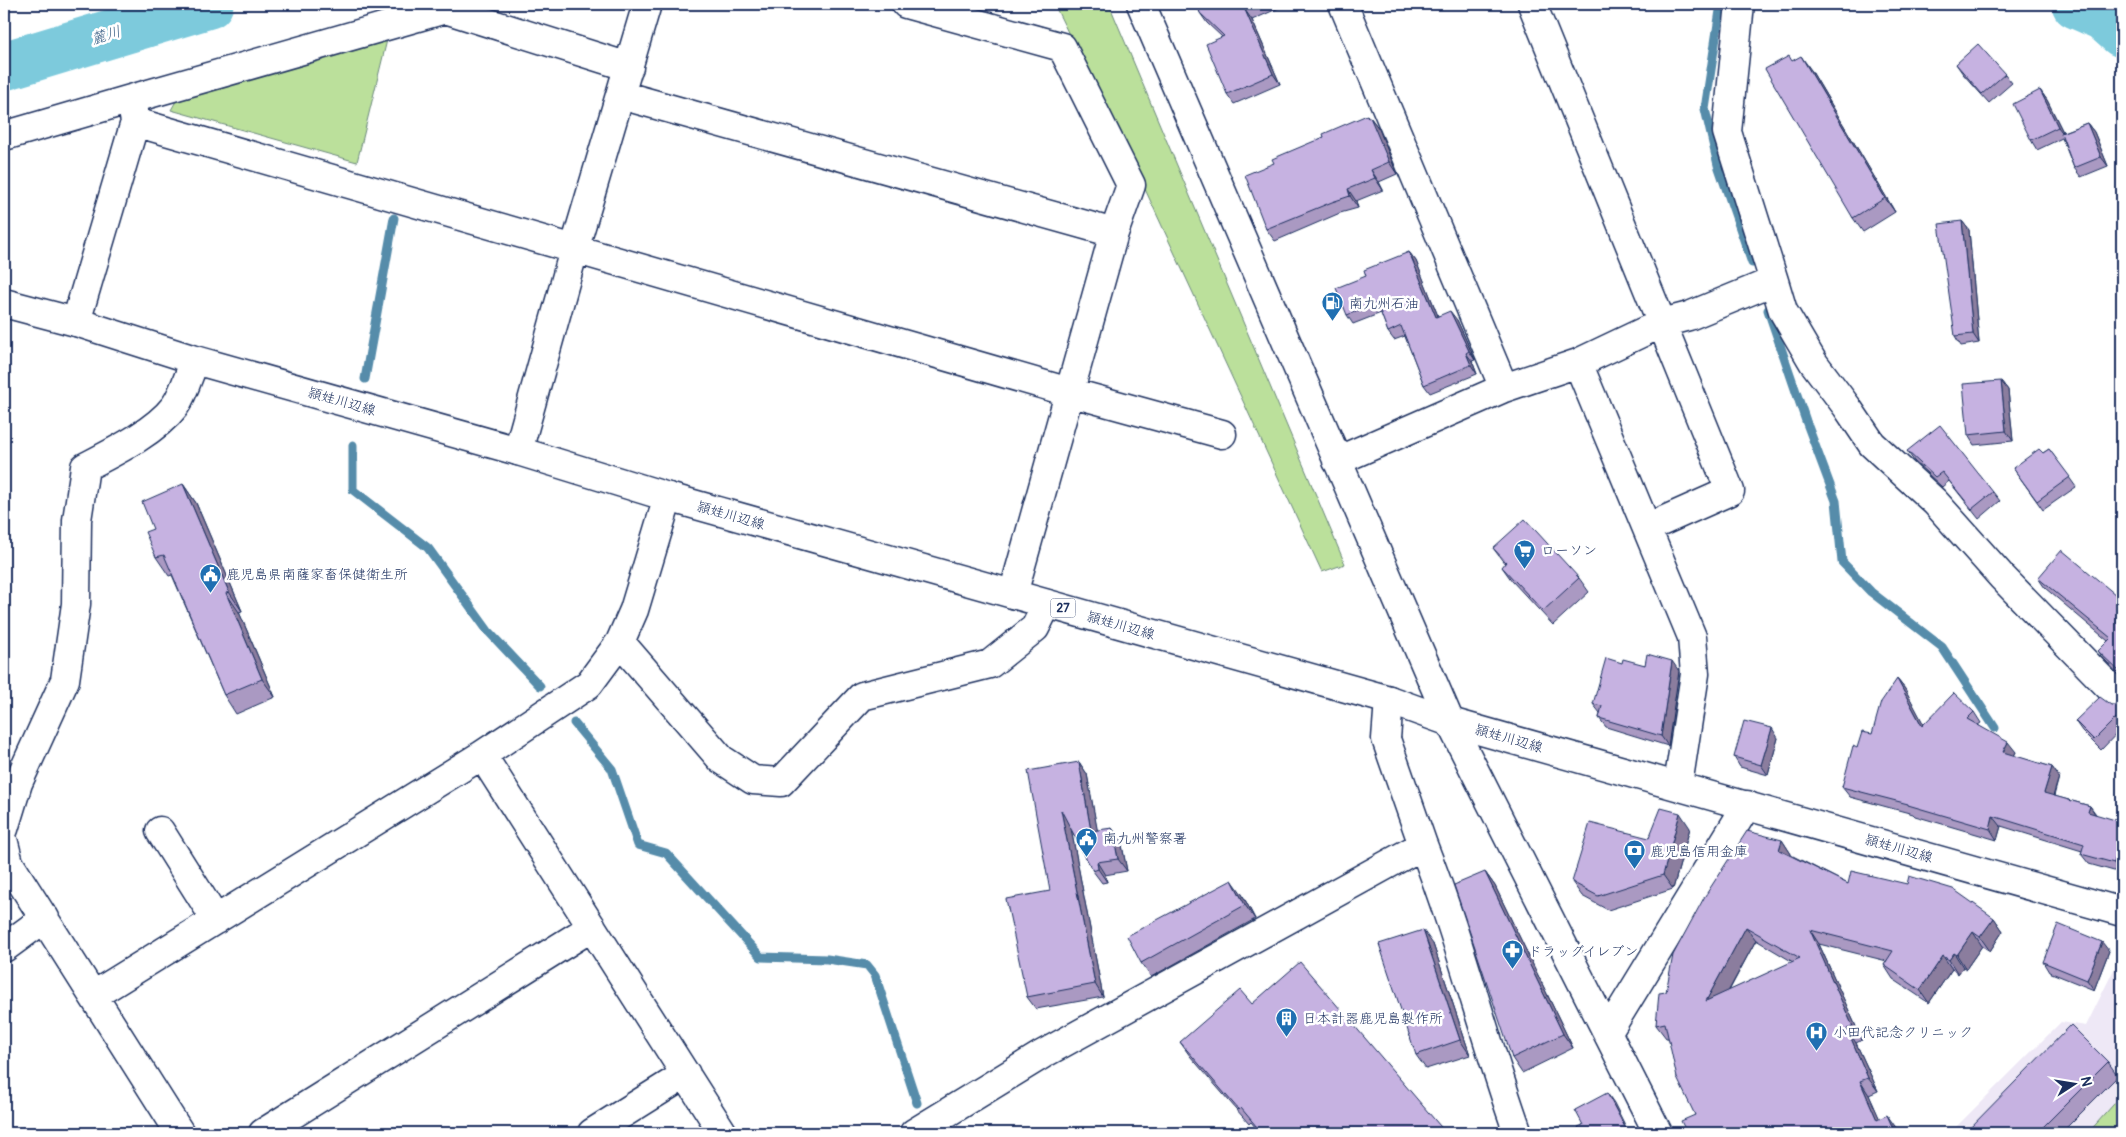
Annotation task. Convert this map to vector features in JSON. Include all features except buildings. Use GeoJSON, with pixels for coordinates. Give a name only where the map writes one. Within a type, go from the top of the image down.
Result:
{"type":"FeatureCollection","features":[{"type":"Feature","properties":{"kind":"street"},"geometry":{"type":"LineString","coordinates":[[518,450],[574,250],[647,4]]}},
{"type":"Feature","properties":{"kind":"street"},"geometry":{"type":"LineString","coordinates":[[906,4],[1062,47],[1131,185],[1114,233],[1013,594]]}},
{"type":"Feature","properties":{"kind":"street"},"geometry":{"type":"LineString","coordinates":[[1142,4],[1450,722],[1658,1133]]}},
{"type":"Feature","properties":{"kind":"street"},"geometry":{"type":"LineString","coordinates":[[1343,4],[1504,388]]}},
{"type":"Feature","properties":{"kind":"street"},"geometry":{"type":"LineString","coordinates":[[1532,4],[1730,491],[1647,528]]}},
{"type":"Feature","properties":{"kind":"street"},"geometry":{"type":"LineString","coordinates":[[1740,4],[1727,132],[1783,311],[1813,362],[1872,444],[1934,502],[2002,576],[2122,700]]}},
{"type":"Feature","properties":{"kind":"street"},"geometry":{"type":"LineString","coordinates":[[4,136],[133,110],[454,6],[629,67]]}},
{"type":"Feature","properties":{"kind":"street"},"geometry":{"type":"LineString","coordinates":[[621,95],[1114,233]]}},
{"type":"Feature","properties":{"kind":"street"},"geometry":{"type":"LineString","coordinates":[[133,110],[574,250],[1222,434]]}},
{"type":"Feature","properties":{"kind":"street"},"geometry":{"type":"LineString","coordinates":[[76,322],[133,110]]}},
{"type":"Feature","properties":{"kind":"street"},"geometry":{"type":"LineString","coordinates":[[1337,461],[1504,388],[1578,363],[1662,323],[1689,316],[1774,281]]}},
{"type":"Feature","properties":{"kind":"street","name":"頴娃川辺線"},"geometry":{"type":"LineString","coordinates":[[4,303],[76,322],[195,360],[518,450],[668,497],[1389,700],[1450,722],[2122,912]]}},
{"type":"Feature","properties":{"kind":"street"},"geometry":{"type":"LineString","coordinates":[[4,829],[18,783],[66,680],[76,604],[77,520],[86,468],[162,420],[176,404],[195,360]]}},
{"type":"Feature","properties":{"kind":"street"},"geometry":{"type":"LineString","coordinates":[[1578,363],[1692,637],[1694,674],[1678,785]]}},
{"type":"Feature","properties":{"kind":"street"},"geometry":{"type":"LineString","coordinates":[[94,995],[482,755],[589,684],[620,642],[634,610],[668,497]]}},
{"type":"Feature","properties":{"kind":"street"},"geometry":{"type":"LineString","coordinates":[[620,642],[721,759],[753,780],[781,782],[862,696],[990,664],[1035,628],[1048,604]]}},
{"type":"Feature","properties":{"kind":"street"},"geometry":{"type":"LineString","coordinates":[[1389,700],[1386,739],[1441,891],[1498,1078],[1518,1133]]}},
{"type":"Feature","properties":{"kind":"street"},"geometry":{"type":"LineString","coordinates":[[482,755],[723,1133]]}},
{"type":"Feature","properties":{"kind":"street"},"geometry":{"type":"LineString","coordinates":[[1608,1032],[1747,805]]}},
{"type":"Feature","properties":{"kind":"street"},"geometry":{"type":"LineString","coordinates":[[160,831],[216,920]]}},
{"type":"Feature","properties":{"kind":"street"},"geometry":{"type":"LineString","coordinates":[[4,843],[9,863],[180,1133]]}},
{"type":"Feature","properties":{"kind":"street"},"geometry":{"type":"LineString","coordinates":[[914,1133],[1043,1054],[1423,845]]}},
{"type":"Feature","properties":{"kind":"street"},"geometry":{"type":"LineString","coordinates":[[4,948],[45,918]]}},
{"type":"Feature","properties":{"kind":"street"},"geometry":{"type":"LineString","coordinates":[[264,1133],[592,927]]}},
{"type":"Feature","properties":{"kind":"street"},"geometry":{"type":"LineString","coordinates":[[592,1133],[686,1074]]}},
{"type":"Feature","properties":{"kind":"shaded area"},"geometry":{"type":"Polygon","coordinates":[[[2122,953],[2122,1133],[1950,1133],[2061,1022],[2086,1026],[2122,953]]]}},
{"type":"Feature","properties":{"kind":"green space"},"geometry":{"type":"Polygon","coordinates":[[[1054,4],[1109,4],[1345,564],[1322,572],[1144,187],[1054,4]]]}},
{"type":"Feature","properties":{"kind":"green space"},"geometry":{"type":"Polygon","coordinates":[[[388,36],[357,162],[171,110],[180,94],[388,36]]]}},
{"type":"Feature","properties":{"kind":"green space"},"geometry":{"type":"Polygon","coordinates":[[[2122,1095],[2122,1133],[2088,1133],[2122,1095]]]}},
{"type":"Feature","properties":{"kind":"waterway","name":"麓川"},"geometry":{"type":"LineString","coordinates":[[4,66],[209,4]]}},
{"type":"Feature","properties":{"kind":"waterway"},"geometry":{"type":"LineString","coordinates":[[1721,4],[1705,109],[1718,165],[1752,263]]}},
{"type":"Feature","properties":{"kind":"waterway","name":"麓川"},"geometry":{"type":"LineString","coordinates":[[2076,4],[2103,16],[2122,33]]}},
{"type":"Feature","properties":{"kind":"waterway"},"geometry":{"type":"LineString","coordinates":[[365,379],[394,218]]}},
{"type":"Feature","properties":{"kind":"waterway"},"geometry":{"type":"LineString","coordinates":[[1768,310],[1836,501],[1842,562],[1871,592],[1942,647],[1995,728]]}},
{"type":"Feature","properties":{"kind":"waterway"},"geometry":{"type":"LineString","coordinates":[[353,445],[353,490],[428,548],[488,631],[540,686]]}},
{"type":"Feature","properties":{"kind":"waterway"},"geometry":{"type":"LineString","coordinates":[[574,723],[612,769],[638,845],[666,853],[761,957],[827,959],[867,965],[875,975],[917,1103]]}},
{"type":"Feature","properties":{"kind":"place","name":"南九州石油"},"geometry":{"type":"Point","coordinates":[1333,322]}},
{"type":"Feature","properties":{"kind":"place","name":"ローソン"},"geometry":{"type":"Point","coordinates":[1525,569]}},
{"type":"Feature","properties":{"kind":"place","name":"鹿児島県南薩家畜保健衛生所"},"geometry":{"type":"Point","coordinates":[210,593]}},
{"type":"Feature","properties":{"kind":"place","name":"南九州警察署"},"geometry":{"type":"Point","coordinates":[1087,857]}},
{"type":"Feature","properties":{"kind":"place","name":"鹿児島信用金庫"},"geometry":{"type":"Point","coordinates":[1634,870]}},
{"type":"Feature","properties":{"kind":"place","name":"ドラッグイレブン"},"geometry":{"type":"Point","coordinates":[1512,970]}},
{"type":"Feature","properties":{"kind":"place","name":"日本計器鹿児島製作所"},"geometry":{"type":"Point","coordinates":[1287,1037]}},
{"type":"Feature","properties":{"kind":"place","name":"小田代記念クリニック"},"geometry":{"type":"Point","coordinates":[1817,1051]}}]}
